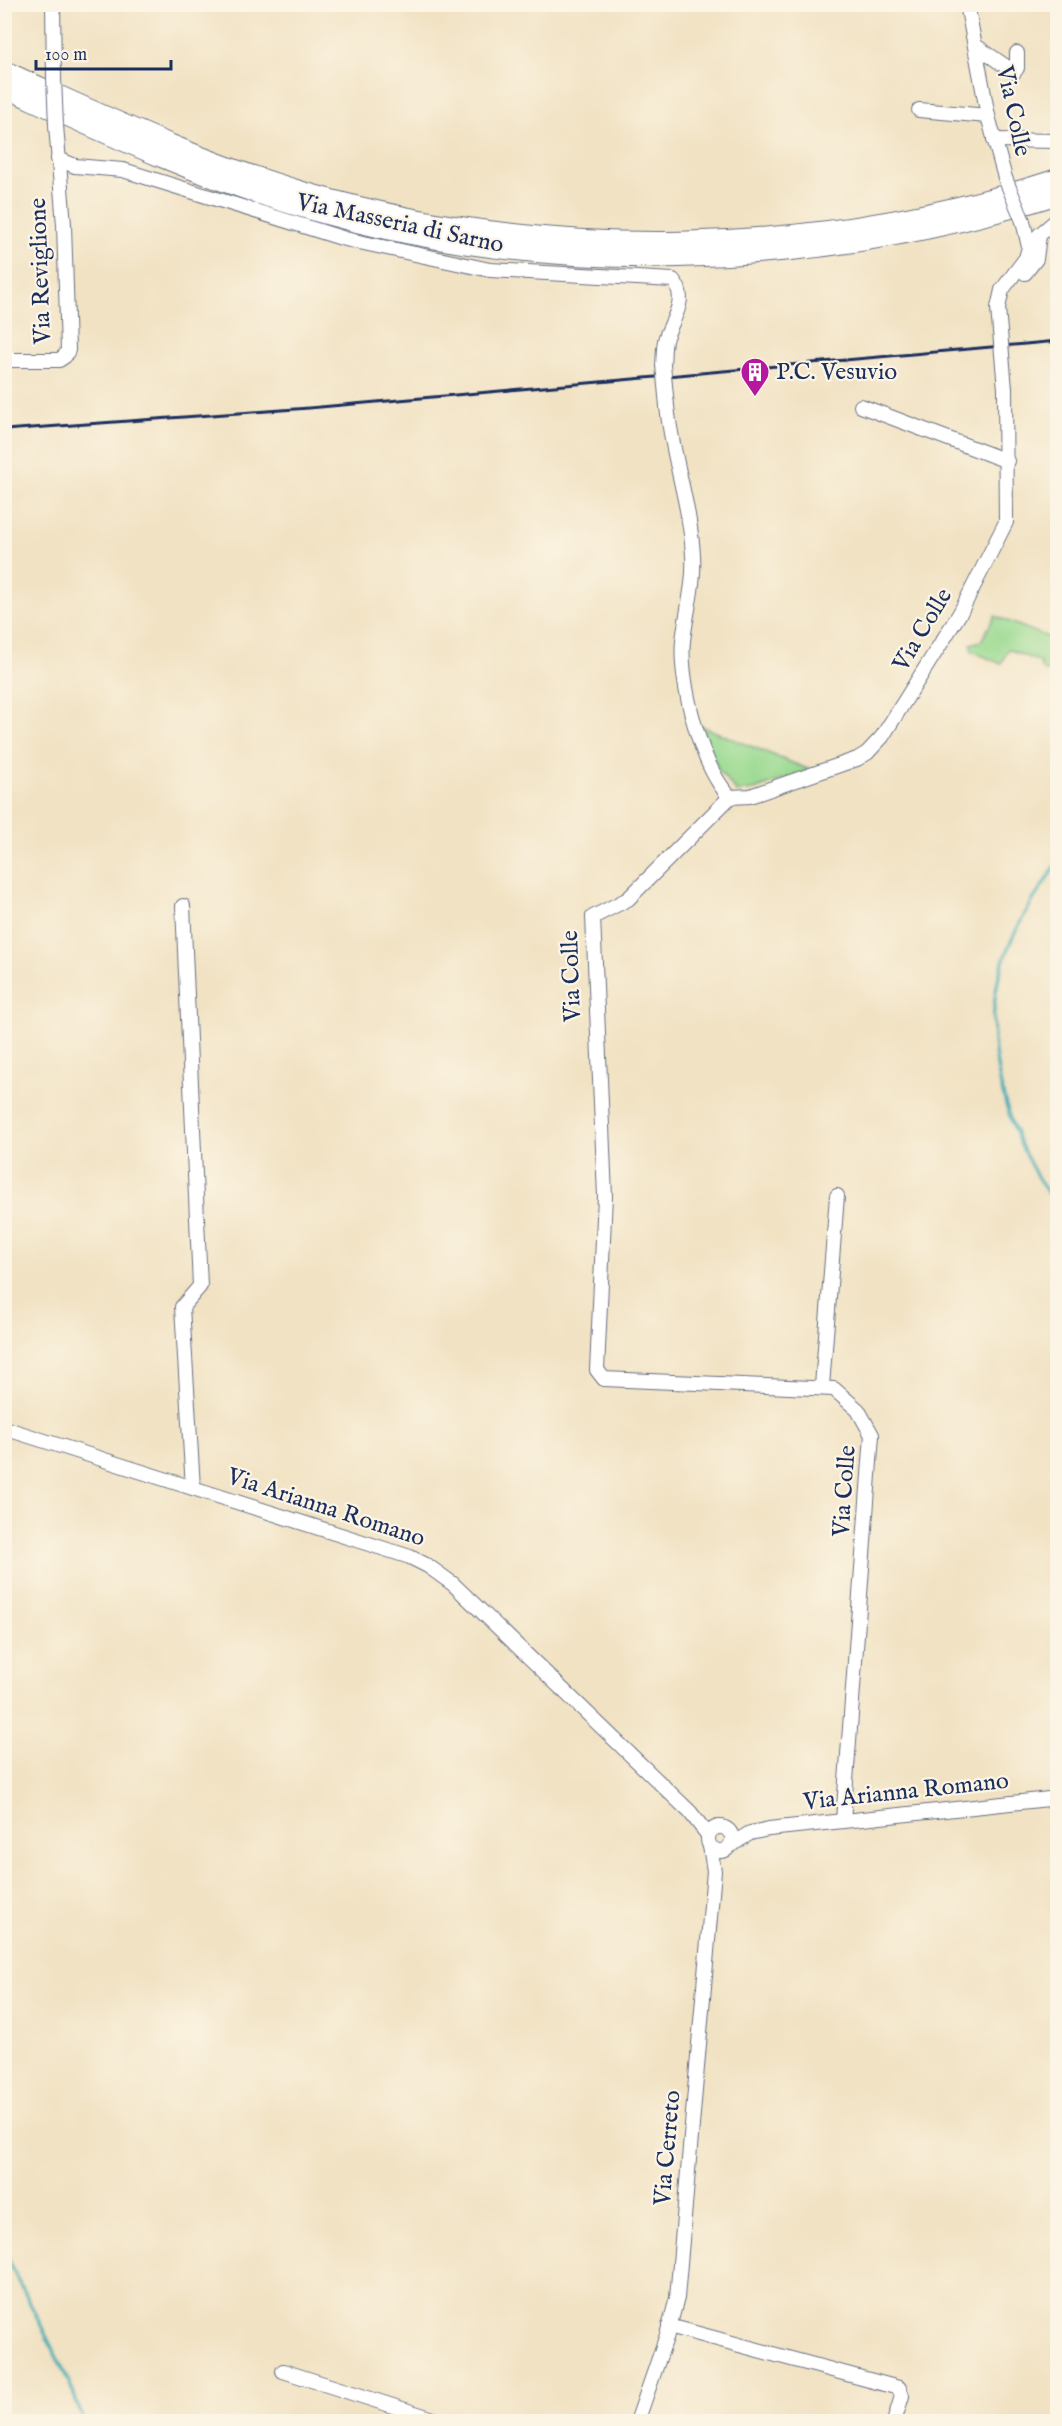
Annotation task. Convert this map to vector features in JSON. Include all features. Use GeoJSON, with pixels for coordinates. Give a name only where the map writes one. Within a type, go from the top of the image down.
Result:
{"type":"FeatureCollection","features":[{"type":"Feature","properties":{"kind":"highway"},"geometry":{"type":"LineString","coordinates":[[4,71],[201,157],[300,192],[408,219],[526,236],[599,242],[676,242],[775,236],[904,217],[1058,179]]}},
{"type":"Feature","properties":{"kind":"highway"},"geometry":{"type":"LineString","coordinates":[[4,87],[195,171],[299,207],[405,233],[526,251],[598,256],[676,257],[785,250],[905,232],[994,212],[1058,194]]}},
{"type":"Feature","properties":{"kind":"street","name":"Via Reviglione"},"geometry":{"type":"LineString","coordinates":[[4,360],[58,360],[65,356],[68,350],[64,225],[56,125],[53,4]]}},
{"type":"Feature","properties":{"kind":"street","name":"Via Colle"},"geometry":{"type":"LineString","coordinates":[[843,1821],[872,1435],[849,1400],[834,1389],[822,1386],[604,1379],[597,1370],[605,1196],[593,917],[632,895],[730,797],[750,796],[857,759],[867,753],[882,737],[939,649],[1003,532],[1008,511],[1007,461],[1005,389],[998,308],[1002,290],[1026,258],[1029,247],[1023,221],[1005,178],[994,140],[967,4]]}},
{"type":"Feature","properties":{"kind":"street"},"geometry":{"type":"LineString","coordinates":[[976,46],[1014,72],[1017,68],[1017,53]]}},
{"type":"Feature","properties":{"kind":"street"},"geometry":{"type":"LineString","coordinates":[[919,110],[988,116]]}},
{"type":"Feature","properties":{"kind":"street"},"geometry":{"type":"LineString","coordinates":[[994,140],[1058,141]]}},
{"type":"Feature","properties":{"kind":"street","name":"Via Masseria di Sarno"},"geometry":{"type":"LineString","coordinates":[[58,159],[75,166],[123,170],[345,239],[490,270],[672,280],[680,291],[680,300],[665,340],[663,365],[672,445],[694,556],[692,586],[683,641],[684,680],[704,750],[720,783],[730,797]]}},
{"type":"Feature","properties":{"kind":"street"},"geometry":{"type":"LineString","coordinates":[[1002,290],[1023,276],[1036,259],[1039,235],[1058,219]]}},
{"type":"Feature","properties":{"kind":"street"},"geometry":{"type":"LineString","coordinates":[[861,406],[1007,461]]}},
{"type":"Feature","properties":{"kind":"street"},"geometry":{"type":"LineString","coordinates":[[183,906],[200,1286],[200,1290],[185,1300],[182,1307],[193,1488]]}},
{"type":"Feature","properties":{"kind":"street"},"geometry":{"type":"LineString","coordinates":[[822,1386],[837,1196]]}},
{"type":"Feature","properties":{"kind":"street","name":"Via Arianna Romano"},"geometry":{"type":"LineString","coordinates":[[4,1428],[410,1557],[428,1566],[453,1584],[690,1812],[709,1841]]}},
{"type":"Feature","properties":{"kind":"street","name":"Via Arianna Romano"},"geometry":{"type":"LineString","coordinates":[[690,1812],[724,1828],[760,1830],[1058,1798]]}},
{"type":"Feature","properties":{"kind":"street"},"geometry":{"type":"LineString","coordinates":[[724,1828],[732,1837],[727,1848],[716,1851],[709,1841],[712,1829],[724,1828]]}},
{"type":"Feature","properties":{"kind":"street","name":"Via Arianna Romano"},"geometry":{"type":"LineString","coordinates":[[727,1848],[760,1830]]}},
{"type":"Feature","properties":{"kind":"street","name":"Via Cerreto"},"geometry":{"type":"LineString","coordinates":[[637,2421],[677,2298],[714,1871],[709,1841]]}},
{"type":"Feature","properties":{"kind":"street","name":"Via Cerreto"},"geometry":{"type":"LineString","coordinates":[[714,1871],[727,1848]]}},
{"type":"Feature","properties":{"kind":"street"},"geometry":{"type":"LineString","coordinates":[[669,2326],[899,2388],[902,2396],[895,2421]]}},
{"type":"Feature","properties":{"kind":"street"},"geometry":{"type":"LineString","coordinates":[[283,2371],[443,2421]]}},
{"type":"Feature","properties":{"kind":"green space"},"geometry":{"type":"Polygon","coordinates":[[[995,616],[1050,638],[1057,634],[1057,656],[1052,669],[1045,671],[1041,668],[1040,662],[1008,649],[1001,664],[972,651],[971,644],[981,641],[995,616]]]}},
{"type":"Feature","properties":{"kind":"green space"},"geometry":{"type":"Polygon","coordinates":[[[701,726],[810,770],[754,790],[737,792],[719,771],[701,726]]]}},
{"type":"Feature","properties":{"kind":"waterway"},"geometry":{"type":"LineString","coordinates":[[1058,862],[1027,910],[1008,948],[996,992],[994,1024],[996,1057],[1002,1090],[1012,1122],[1040,1182],[1058,1207]]}},
{"type":"Feature","properties":{"kind":"waterway"},"geometry":{"type":"LineString","coordinates":[[4,2251],[70,2384],[84,2422]]}},
{"type":"Feature","properties":{"kind":"railway"},"geometry":{"type":"LineString","coordinates":[[4,430],[309,408],[1058,341]]}},
{"type":"Feature","properties":{"kind":"place","name":"P.C. Vesuvio"},"geometry":{"type":"Point","coordinates":[755,398]}}]}
